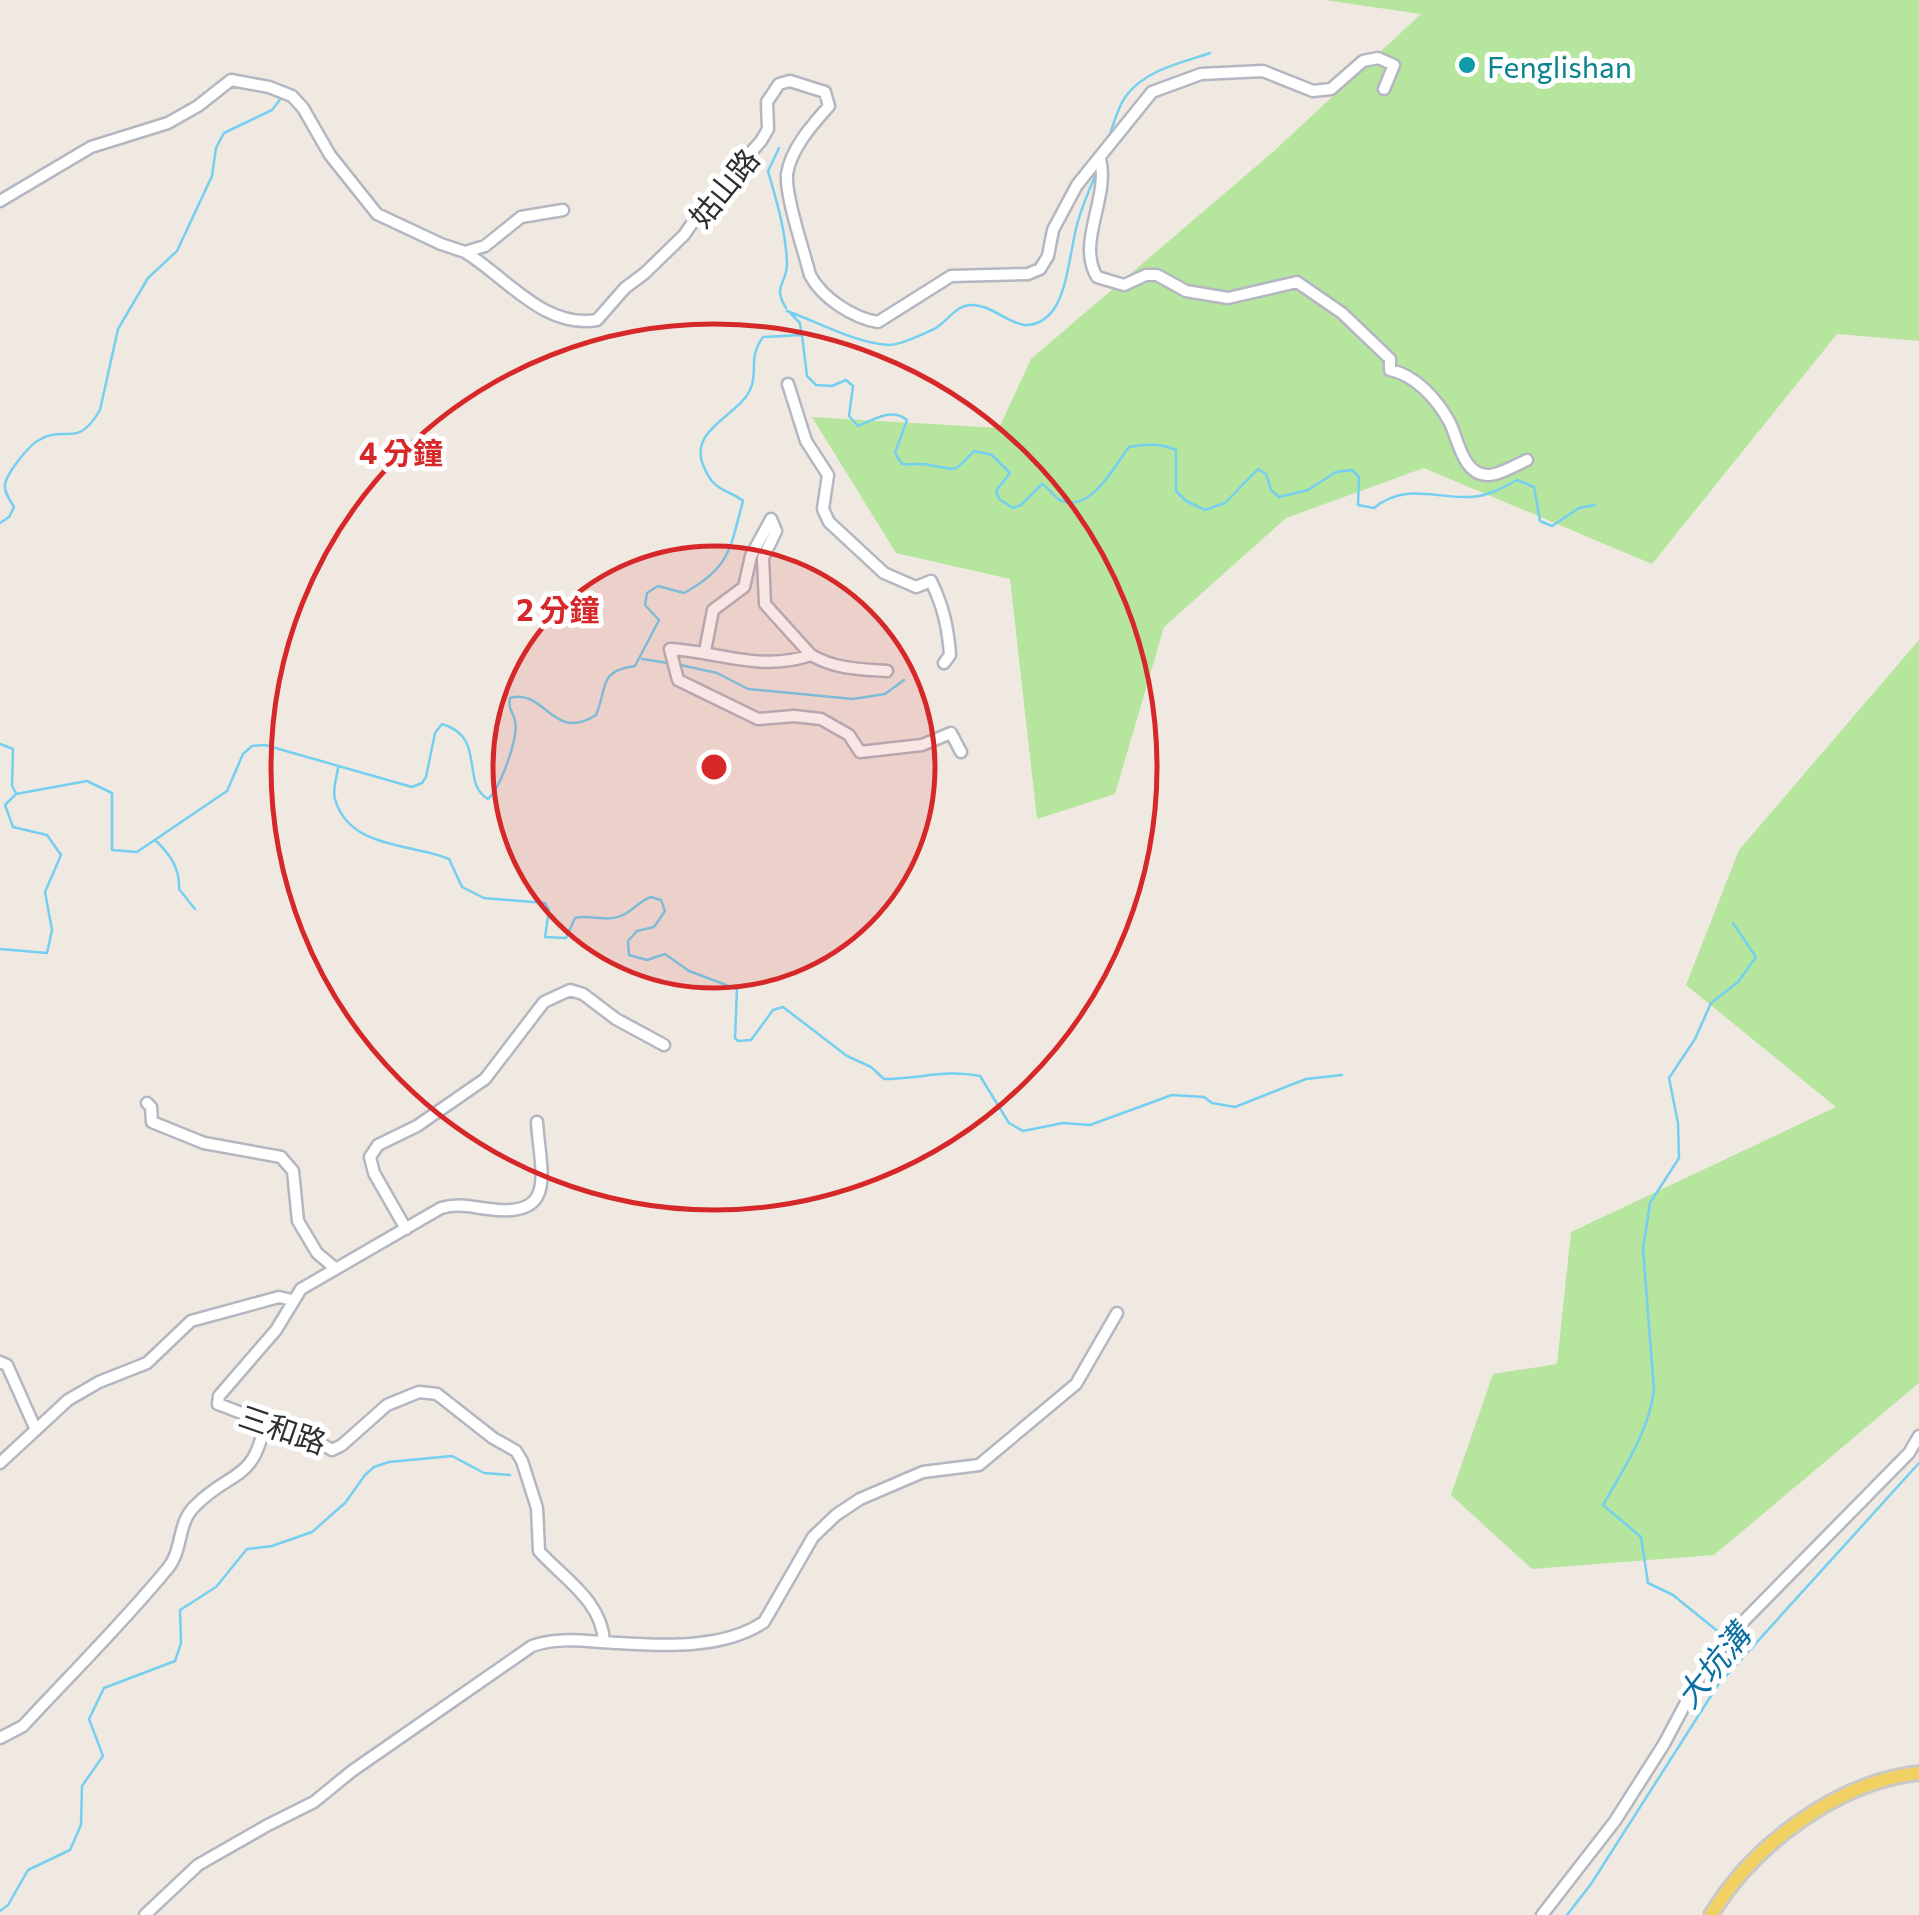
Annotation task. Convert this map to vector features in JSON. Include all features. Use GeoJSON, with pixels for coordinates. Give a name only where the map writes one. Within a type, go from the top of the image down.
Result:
{"type":"FeatureCollection","features":[{"type":"Feature","properties":{"kind":"main road"},"geometry":{"type":"LineString","coordinates":[[1711,1915],[1751,1861],[1778,1837],[1858,1790],[1881,1780],[1919,1773]]}},
{"type":"Feature","properties":{"kind":"street"},"geometry":{"type":"LineString","coordinates":[[1384,90],[1394,65],[1378,58],[1363,61],[1331,89],[1313,91],[1262,71],[1201,74],[1152,92],[1112,138],[1100,160],[1102,178],[1091,266],[1097,277],[1124,285],[1146,275],[1157,275],[1186,291],[1228,298],[1297,282],[1342,312],[1390,359],[1390,370],[1418,382],[1449,420],[1458,450],[1481,474],[1491,475],[1527,460]]}},
{"type":"Feature","properties":{"kind":"street","name":"姑山路"},"geometry":{"type":"LineString","coordinates":[[0,201],[90,146],[168,123],[231,80],[269,87],[292,96],[303,108],[330,155],[376,214],[465,252],[556,316],[581,323],[597,320],[625,288],[684,236],[709,199],[761,141],[768,129],[767,102],[779,84],[790,81],[825,92],[829,106],[802,142],[788,174],[810,276],[816,286],[853,314],[878,322],[951,276],[1028,274],[1040,269],[1048,256],[1053,230],[1077,185],[1100,160]]}},
{"type":"Feature","properties":{"kind":"street"},"geometry":{"type":"LineString","coordinates":[[465,252],[485,246],[521,216],[563,210]]}},
{"type":"Feature","properties":{"kind":"street"},"geometry":{"type":"LineString","coordinates":[[788,384],[806,441],[828,475],[823,502],[829,522],[884,572],[916,588],[932,581],[948,628],[950,655],[944,663]]}},
{"type":"Feature","properties":{"kind":"street"},"geometry":{"type":"LineString","coordinates":[[706,651],[712,610],[744,587],[752,556],[771,519],[776,530],[763,558],[765,604],[811,655],[835,667],[887,671]]}},
{"type":"Feature","properties":{"kind":"street"},"geometry":{"type":"LineString","coordinates":[[811,655],[765,664],[706,651],[670,648],[678,680],[758,719],[821,719],[848,735],[860,752],[922,745],[951,733],[961,752]]}},
{"type":"Feature","properties":{"kind":"street"},"geometry":{"type":"LineString","coordinates":[[406,1229],[374,1173],[370,1157],[378,1145],[417,1126],[485,1078],[544,1002],[570,990],[583,994],[616,1019],[664,1044]]}},
{"type":"Feature","properties":{"kind":"street"},"geometry":{"type":"LineString","coordinates":[[147,1102],[152,1122],[163,1128],[204,1143],[280,1157],[293,1171],[298,1221],[317,1253],[336,1269]]}},
{"type":"Feature","properties":{"kind":"street","name":"三和路"},"geometry":{"type":"LineString","coordinates":[[537,1122],[541,1190],[530,1207],[491,1210],[456,1204],[441,1208],[301,1290],[276,1330],[219,1396],[218,1404],[300,1431],[332,1450],[388,1406],[419,1392],[437,1394],[516,1452],[538,1508],[539,1551],[589,1602],[604,1628],[604,1642]]}},
{"type":"Feature","properties":{"kind":"street"},"geometry":{"type":"LineString","coordinates":[[0,1463],[68,1400],[100,1382],[147,1364],[190,1321],[279,1297],[292,1300]]}},
{"type":"Feature","properties":{"kind":"street"},"geometry":{"type":"LineString","coordinates":[[145,1915],[198,1865],[314,1802],[352,1771],[532,1646],[554,1640],[689,1644],[751,1631],[764,1622],[812,1537],[836,1515],[860,1499],[923,1472],[979,1465],[1076,1384],[1117,1312]]}},
{"type":"Feature","properties":{"kind":"street"},"geometry":{"type":"LineString","coordinates":[[0,1362],[7,1365],[36,1430]]}},
{"type":"Feature","properties":{"kind":"street"},"geometry":{"type":"LineString","coordinates":[[0,1738],[24,1726],[172,1564],[183,1522],[195,1506],[246,1470],[260,1449],[265,1422]]}},
{"type":"Feature","properties":{"kind":"street"},"geometry":{"type":"LineString","coordinates":[[1542,1915],[1615,1820],[1664,1744],[1699,1678],[1732,1633],[1909,1453],[1919,1436]]}},
{"type":"Feature","properties":{"kind":"green space"},"geometry":{"type":"Polygon","coordinates":[[[1324,0],[1919,0],[1919,341],[1837,334],[1652,564],[1424,468],[1286,518],[1164,627],[1115,794],[1037,819],[1010,579],[896,553],[812,417],[999,428],[1031,359],[1274,151],[1421,14],[1324,0]]]}},
{"type":"Feature","properties":{"kind":"green space"},"geometry":{"type":"Polygon","coordinates":[[[1919,640],[1919,1383],[1714,1555],[1532,1569],[1451,1495],[1493,1374],[1557,1364],[1571,1232],[1836,1107],[1686,985],[1739,850],[1919,640]]]}},
{"type":"Feature","properties":{"kind":"waterway"},"geometry":{"type":"LineString","coordinates":[[1108,140],[1120,106],[1134,87],[1164,68],[1210,53]]}},
{"type":"Feature","properties":{"kind":"waterway"},"geometry":{"type":"LineString","coordinates":[[0,523],[14,507],[5,491],[6,480],[24,454],[48,436],[84,429],[100,410],[118,329],[148,278],[177,251],[212,176],[216,148],[224,133],[272,110],[282,97]]}},
{"type":"Feature","properties":{"kind":"waterway"},"geometry":{"type":"LineString","coordinates":[[779,148],[768,171],[785,240],[787,264],[780,289],[786,308]]}},
{"type":"Feature","properties":{"kind":"waterway"},"geometry":{"type":"LineString","coordinates":[[787,311],[850,336],[889,345],[932,330],[959,308],[970,305],[1018,323],[1037,323],[1048,316],[1060,298],[1078,221],[1097,171]]}},
{"type":"Feature","properties":{"kind":"waterway"},"geometry":{"type":"LineString","coordinates":[[791,314],[800,323],[801,332]]}},
{"type":"Feature","properties":{"kind":"waterway"},"geometry":{"type":"LineString","coordinates":[[0,949],[47,953],[52,930],[45,892],[61,855],[47,835],[13,827],[5,805],[16,794],[87,781],[112,793],[112,850],[137,852],[227,791],[243,754],[252,746],[265,745],[412,787],[426,777],[435,733],[442,724],[464,739],[475,782],[488,799],[503,774],[514,739],[510,698],[532,700],[569,723],[596,715],[606,681],[615,672],[635,666],[659,620],[645,605],[647,593],[658,586],[684,593],[711,575],[731,545],[743,501],[712,481],[701,453],[709,432],[750,390],[755,352],[763,337],[802,335],[807,376],[816,385],[832,386],[846,380],[853,386],[849,416],[858,426],[889,415],[907,420],[895,453],[902,464],[954,468],[974,451],[992,455],[1010,473],[996,491],[999,499],[1013,508],[1042,484],[1060,500],[1082,500],[1101,485],[1129,447],[1153,445],[1176,450],[1176,491],[1205,510],[1225,503],[1258,469],[1266,474],[1271,490],[1279,497],[1308,490],[1336,472],[1352,470],[1359,477],[1358,505],[1374,508],[1407,494],[1479,496],[1517,480],[1534,487],[1540,521],[1552,526],[1579,508],[1595,505]]}},
{"type":"Feature","properties":{"kind":"waterway"},"geometry":{"type":"LineString","coordinates":[[642,659],[668,663]]}},
{"type":"Feature","properties":{"kind":"waterway"},"geometry":{"type":"LineString","coordinates":[[676,664],[717,673],[748,689],[853,699],[885,694],[904,680]]}},
{"type":"Feature","properties":{"kind":"waterway"},"geometry":{"type":"LineString","coordinates":[[0,744],[13,749],[12,786],[16,793]]}},
{"type":"Feature","properties":{"kind":"waterway"},"geometry":{"type":"LineString","coordinates":[[338,768],[335,799],[353,827],[383,842],[449,859],[462,887],[484,898],[545,903],[549,910],[545,937],[566,938],[575,918],[617,917],[651,897],[661,900],[665,911],[654,927],[637,931],[628,941],[629,955],[647,960],[665,954],[689,971],[737,989],[738,1041],[751,1040],[773,1010],[783,1007],[884,1079],[944,1074],[980,1076],[1009,1123],[1023,1131],[1063,1123],[1090,1125],[1172,1095],[1204,1097],[1212,1103],[1235,1107],[1306,1079],[1342,1075]]}},
{"type":"Feature","properties":{"kind":"waterway"},"geometry":{"type":"LineString","coordinates":[[155,840],[173,862],[179,889],[195,909]]}},
{"type":"Feature","properties":{"kind":"waterway"},"geometry":{"type":"LineString","coordinates":[[1726,1638],[1673,1595],[1648,1583],[1641,1537],[1603,1505],[1641,1435],[1654,1390],[1643,1249],[1650,1203],[1679,1158],[1678,1123],[1669,1078],[1695,1039],[1711,1003],[1738,982],[1756,957],[1733,923]]}},
{"type":"Feature","properties":{"kind":"waterway"},"geometry":{"type":"LineString","coordinates":[[0,1911],[8,1905],[28,1870],[70,1850],[81,1825],[82,1786],[103,1756],[89,1719],[104,1688],[175,1661],[181,1643],[180,1610],[216,1587],[247,1549],[272,1546],[312,1532],[345,1503],[365,1475],[389,1462],[452,1456],[484,1473],[510,1475]]}},
{"type":"Feature","properties":{"kind":"waterway","name":"大坑溝"},"geometry":{"type":"LineString","coordinates":[[1567,1915],[1591,1884],[1718,1685],[1919,1463]]}},
{"type":"Feature","properties":{"kind":"waterway"},"geometry":{"type":"LineString","coordinates":[[1732,1644],[1744,1654]]}},
{"type":"Feature","properties":{"kind":"place","name":"Fenglishan"},"geometry":{"type":"Point","coordinates":[1467,65]}}]}
